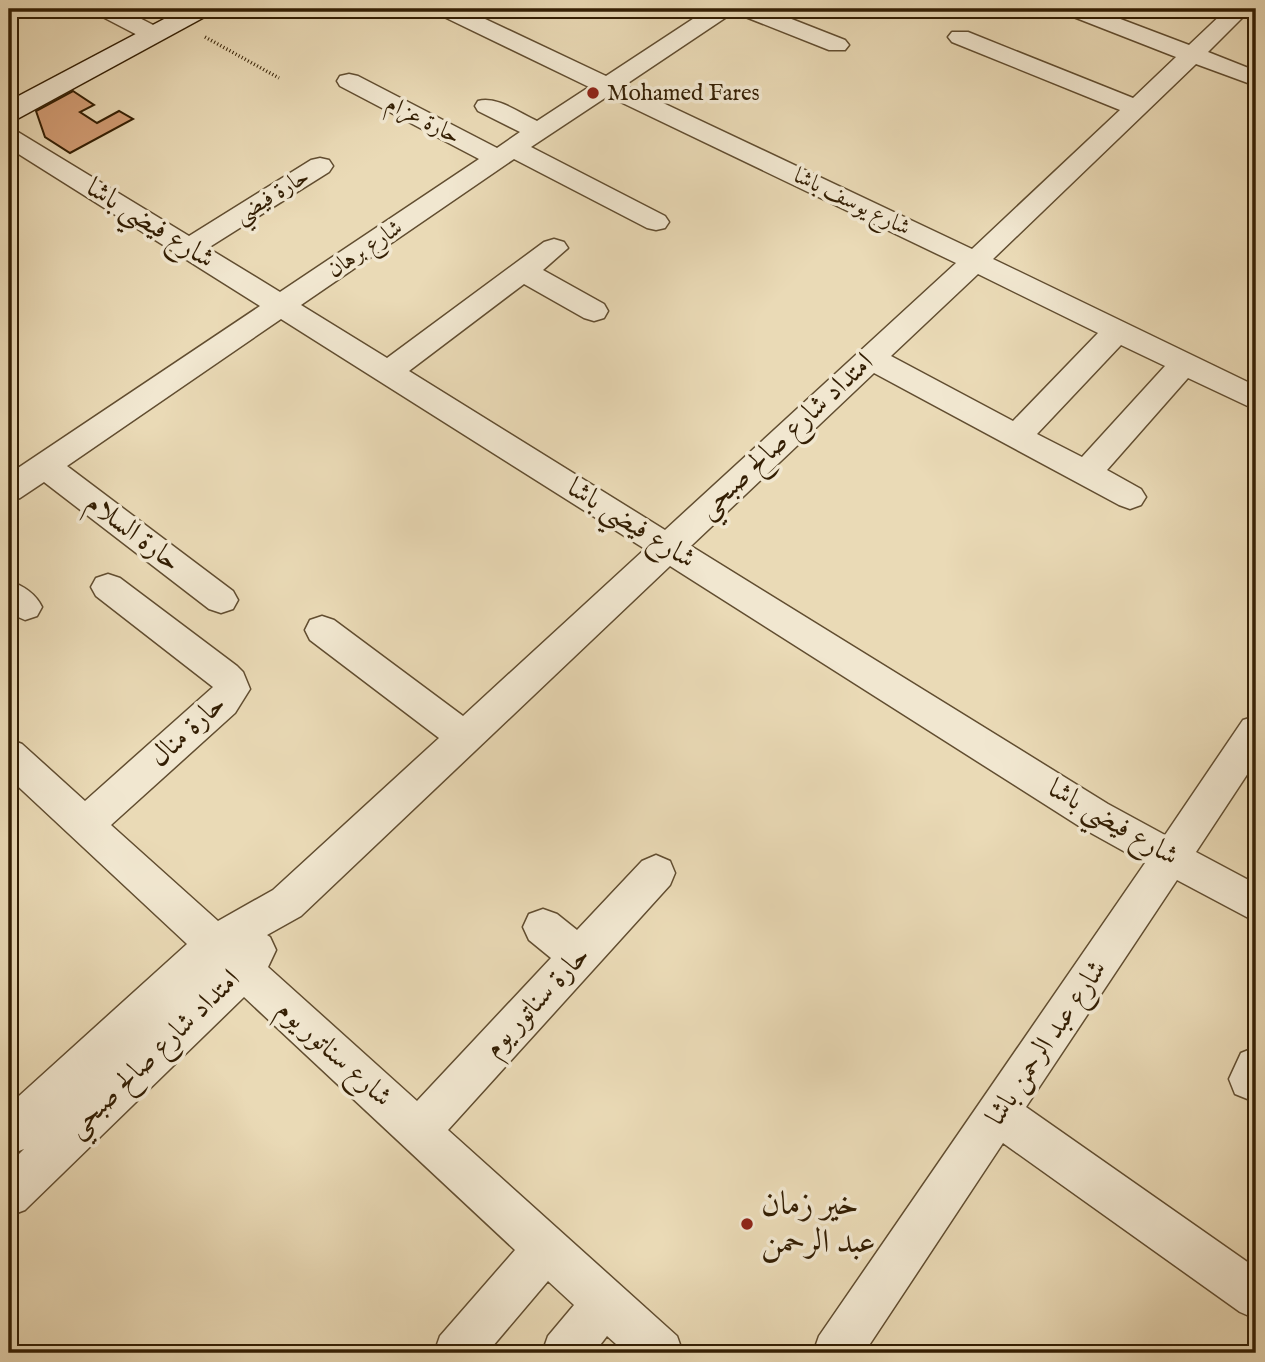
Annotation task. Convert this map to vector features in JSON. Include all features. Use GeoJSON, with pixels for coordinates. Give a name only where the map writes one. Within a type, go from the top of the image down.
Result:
{"type":"FeatureCollection","features":[{"type":"Feature","properties":{"kind":"street"},"geometry":{"type":"LineString","coordinates":[[105,9],[153,34]]}},
{"type":"Feature","properties":{"kind":"street"},"geometry":{"type":"LineString","coordinates":[[9,112],[201,9]]}},
{"type":"Feature","properties":{"kind":"street","name":"شارع يوسف باشا"},"geometry":{"type":"LineString","coordinates":[[446,9],[975,261],[1256,399]]}},
{"type":"Feature","properties":{"kind":"street","name":"شارع برهان"},"geometry":{"type":"LineString","coordinates":[[9,490],[537,131],[723,9]]}},
{"type":"Feature","properties":{"kind":"street"},"geometry":{"type":"LineString","coordinates":[[746,9],[837,45]]}},
{"type":"Feature","properties":{"kind":"street"},"geometry":{"type":"LineString","coordinates":[[1074,9],[1256,79]]}},
{"type":"Feature","properties":{"kind":"street","name":"امتداد شارع صالح صبحي"},"geometry":{"type":"LineString","coordinates":[[9,1134],[229,957],[975,261],[1240,9]]}},
{"type":"Feature","properties":{"kind":"street"},"geometry":{"type":"LineString","coordinates":[[960,37],[1137,108]]}},
{"type":"Feature","properties":{"kind":"street","name":"حارة عزام"},"geometry":{"type":"LineString","coordinates":[[349,81],[656,222]]}},
{"type":"Feature","properties":{"kind":"street"},"geometry":{"type":"LineString","coordinates":[[487,106],[537,131]]}},
{"type":"Feature","properties":{"kind":"street","name":"شارع فيضي باشا"},"geometry":{"type":"LineString","coordinates":[[9,137],[1084,809],[1256,904]]}},
{"type":"Feature","properties":{"kind":"street","name":"حارة فيضي"},"geometry":{"type":"LineString","coordinates":[[189,248],[320,166]]}},
{"type":"Feature","properties":{"kind":"street"},"geometry":{"type":"LineString","coordinates":[[388,372],[554,248]]}},
{"type":"Feature","properties":{"kind":"street"},"geometry":{"type":"LineString","coordinates":[[523,271],[594,311]]}},
{"type":"Feature","properties":{"kind":"street"},"geometry":{"type":"LineString","coordinates":[[1017,436],[1117,331]]}},
{"type":"Feature","properties":{"kind":"street"},"geometry":{"type":"LineString","coordinates":[[870,358],[1129,497]]}},
{"type":"Feature","properties":{"kind":"street"},"geometry":{"type":"LineString","coordinates":[[1086,473],[1184,364]]}},
{"type":"Feature","properties":{"kind":"street","name":"حارة السلام"},"geometry":{"type":"LineString","coordinates":[[44,466],[221,600]]}},
{"type":"Feature","properties":{"kind":"street","name":"حارة منال"},"geometry":{"type":"LineString","coordinates":[[85,825],[222,704],[232,689],[231,682],[225,676],[108,587]]}},
{"type":"Feature","properties":{"kind":"street"},"geometry":{"type":"LineString","coordinates":[[322,630],[464,737]]}},
{"type":"Feature","properties":{"kind":"street","name":"شارع عبد الرحمن باشا"},"geometry":{"type":"LineString","coordinates":[[836,1353],[1256,731]]}},
{"type":"Feature","properties":{"kind":"street","name":"شارع سناتور يوم"},"geometry":{"type":"LineString","coordinates":[[9,755],[660,1353]]}},
{"type":"Feature","properties":{"kind":"street","name":"حارة سناتور يوم"},"geometry":{"type":"LineString","coordinates":[[418,1131],[656,873]]}},
{"type":"Feature","properties":{"kind":"street"},"geometry":{"type":"LineString","coordinates":[[543,927],[580,956]]}},
{"type":"Feature","properties":{"kind":"street","name":"امتداد شارع صالح صبحي"},"geometry":{"type":"LineString","coordinates":[[9,1194],[229,957]]}},
{"type":"Feature","properties":{"kind":"street"},"geometry":{"type":"LineString","coordinates":[[999,1114],[1256,1296]]}},
{"type":"Feature","properties":{"kind":"street"},"geometry":{"type":"LineString","coordinates":[[457,1353],[547,1247]]}},
{"type":"Feature","properties":{"kind":"street"},"geometry":{"type":"LineString","coordinates":[[565,1353],[605,1302]]}},
{"type":"Feature","properties":{"kind":"path"},"geometry":{"type":"LineString","coordinates":[[176,22],[278,78]]}},
{"type":"Feature","properties":{"kind":"building"},"geometry":{"type":"Polygon","coordinates":[[[73,91],[94,105],[80,112],[97,123],[119,111],[133,119],[70,153],[45,137],[36,111],[73,91]]]}},
{"type":"Feature","properties":{"kind":"place","name":"Mohamed Fares"},"geometry":{"type":"Point","coordinates":[593,93]}},
{"type":"Feature","properties":{"kind":"place","name":"خير زمان عبد الرحمن"},"geometry":{"type":"Point","coordinates":[747,1224]}}]}
